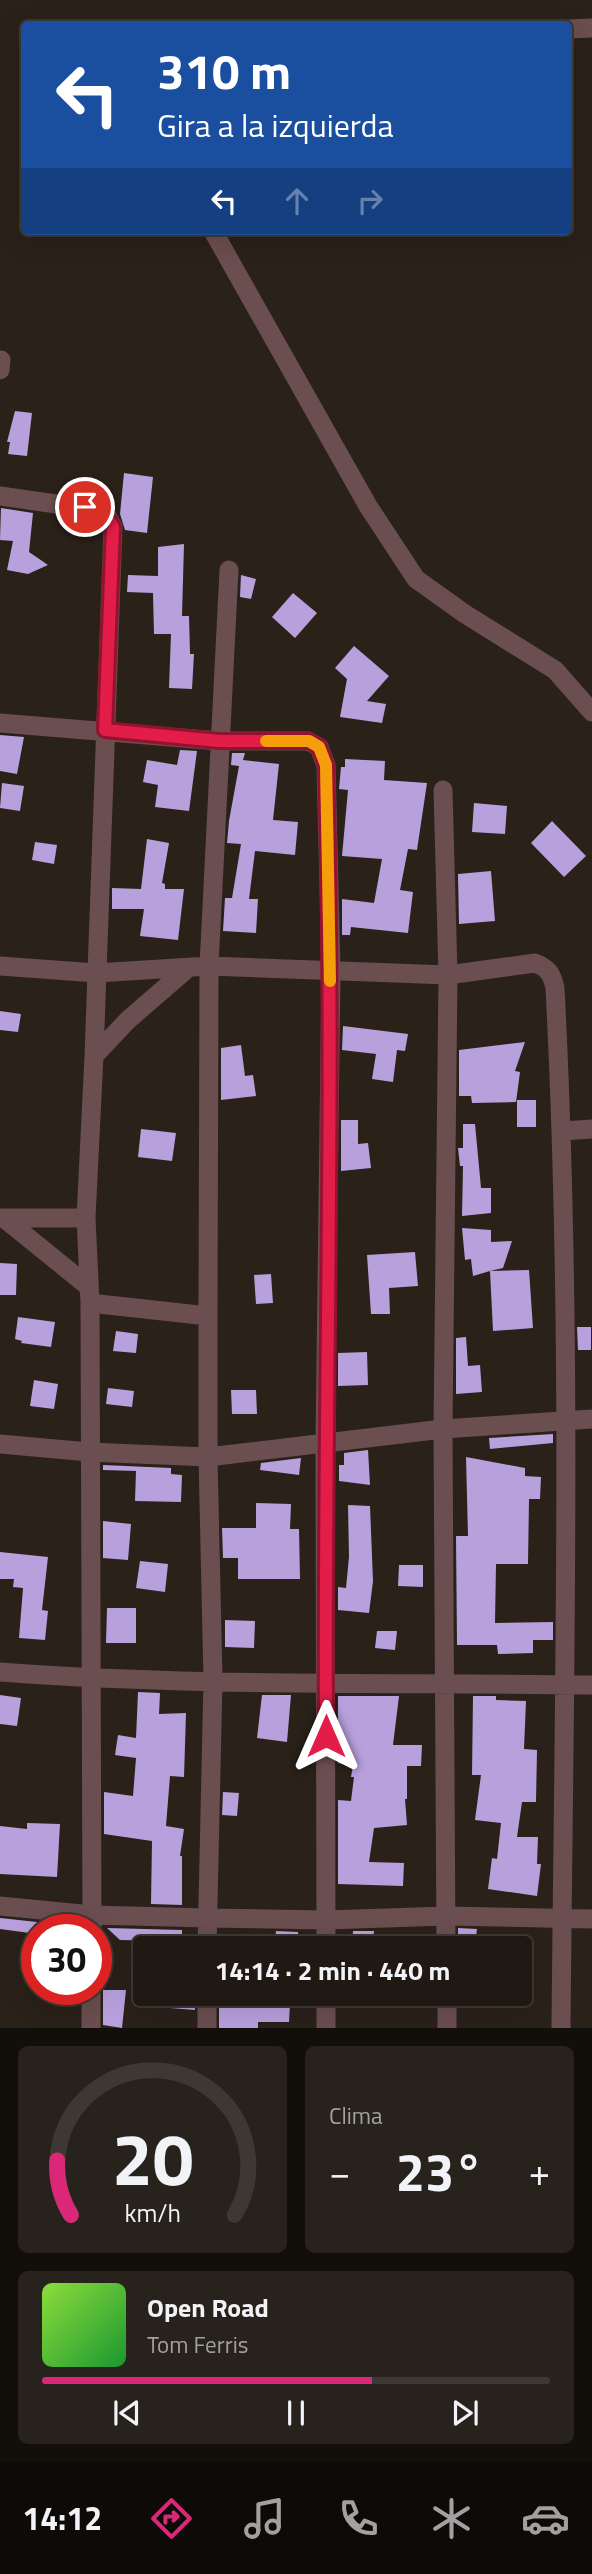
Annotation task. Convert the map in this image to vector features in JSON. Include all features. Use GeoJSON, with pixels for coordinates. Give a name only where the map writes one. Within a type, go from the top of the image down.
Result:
{"type":"FeatureCollection","features":[{"type":"Feature","properties":{"kind":"street"},"geometry":{"type":"LineString","coordinates":[[572,29],[592,28]]}},
{"type":"Feature","properties":{"kind":"street"},"geometry":{"type":"LineString","coordinates":[[215,235],[368,506],[416,579],[465,614],[555,670],[592,712]]}},
{"type":"Feature","properties":{"kind":"street"},"geometry":{"type":"LineString","coordinates":[[0,370],[1,360]]}},
{"type":"Feature","properties":{"kind":"street"},"geometry":{"type":"LineString","coordinates":[[0,496],[98,510],[107,516],[113,527],[86,1218],[90,1295],[92,1914]]}},
{"type":"Feature","properties":{"kind":"street"},"geometry":{"type":"LineString","coordinates":[[207,1936],[213,1680],[208,1457],[209,966],[229,570]]}},
{"type":"Feature","properties":{"kind":"street"},"geometry":{"type":"LineString","coordinates":[[0,723],[219,741],[309,741],[319,747],[326,765],[331,970],[325,1444],[326,1936]]}},
{"type":"Feature","properties":{"kind":"street"},"geometry":{"type":"LineString","coordinates":[[443,790],[448,975],[443,1429],[446,1936]]}},
{"type":"Feature","properties":{"kind":"street"},"geometry":{"type":"LineString","coordinates":[[0,966],[96,972],[209,966],[448,975],[535,963],[551,974],[555,988],[562,1131],[565,1420],[566,1684],[561,2028]]}},
{"type":"Feature","properties":{"kind":"street"},"geometry":{"type":"LineString","coordinates":[[94,1056],[128,1020],[188,968]]}},
{"type":"Feature","properties":{"kind":"street"},"geometry":{"type":"LineString","coordinates":[[562,1131],[592,1129]]}},
{"type":"Feature","properties":{"kind":"street"},"geometry":{"type":"LineString","coordinates":[[3,1219],[86,1218]]}},
{"type":"Feature","properties":{"kind":"street"},"geometry":{"type":"LineString","coordinates":[[3,1219],[90,1295],[208,1316]]}},
{"type":"Feature","properties":{"kind":"street"},"geometry":{"type":"LineString","coordinates":[[0,1444],[89,1452],[208,1457],[443,1429],[592,1419]]}},
{"type":"Feature","properties":{"kind":"street"},"geometry":{"type":"LineString","coordinates":[[0,1672],[92,1679],[326,1684],[592,1685]]}},
{"type":"Feature","properties":{"kind":"street"},"geometry":{"type":"LineString","coordinates":[[0,1906],[46,1914]]}},
{"type":"Feature","properties":{"kind":"street"},"geometry":{"type":"LineString","coordinates":[[112,1921],[446,1916],[592,1919]]}},
{"type":"Feature","properties":{"kind":"street"},"geometry":{"type":"LineString","coordinates":[[91,2005],[91,2028]]}},
{"type":"Feature","properties":{"kind":"street"},"geometry":{"type":"LineString","coordinates":[[207,2006],[207,2028]]}},
{"type":"Feature","properties":{"kind":"street"},"geometry":{"type":"LineString","coordinates":[[326,2006],[326,2028]]}},
{"type":"Feature","properties":{"kind":"street"},"geometry":{"type":"LineString","coordinates":[[447,2006],[447,2028]]}},
{"type":"Feature","properties":{"kind":"building"},"geometry":{"type":"Polygon","coordinates":[[[15,411],[32,413],[27,456],[8,454],[10,442],[7,442],[15,411]]]}},
{"type":"Feature","properties":{"kind":"building"},"geometry":{"type":"Polygon","coordinates":[[[124,473],[153,477],[147,533],[125,530],[120,514],[124,473]]]}},
{"type":"Feature","properties":{"kind":"building"},"geometry":{"type":"Polygon","coordinates":[[[1,508],[33,513],[29,552],[48,565],[28,574],[7,570],[13,541],[0,540],[1,508]]]}},
{"type":"Feature","properties":{"kind":"building"},"geometry":{"type":"Polygon","coordinates":[[[184,544],[182,616],[189,616],[190,654],[194,654],[192,689],[169,688],[171,634],[154,634],[153,593],[127,592],[128,575],[158,576],[158,547],[184,544]]]}},
{"type":"Feature","properties":{"kind":"building"},"geometry":{"type":"Polygon","coordinates":[[[241,575],[256,579],[251,599],[240,597],[241,575]]]}},
{"type":"Feature","properties":{"kind":"building"},"geometry":{"type":"Polygon","coordinates":[[[293,593],[317,613],[295,638],[272,617],[293,593]]]}},
{"type":"Feature","properties":{"kind":"building"},"geometry":{"type":"Polygon","coordinates":[[[354,646],[389,676],[367,701],[386,704],[382,723],[340,717],[347,679],[335,668],[354,646]]]}},
{"type":"Feature","properties":{"kind":"building"},"geometry":{"type":"Polygon","coordinates":[[[0,735],[24,737],[17,774],[0,771],[0,735]]]}},
{"type":"Feature","properties":{"kind":"building"},"geometry":{"type":"Polygon","coordinates":[[[180,750],[197,751],[189,811],[155,807],[158,785],[143,782],[147,760],[177,765],[180,750]]]}},
{"type":"Feature","properties":{"kind":"building"},"geometry":{"type":"Polygon","coordinates":[[[232,753],[245,753],[243,760],[279,764],[273,820],[298,822],[295,855],[255,851],[249,899],[258,899],[256,933],[223,931],[225,898],[232,898],[241,844],[227,843],[239,766],[231,765],[232,753]]]}},
{"type":"Feature","properties":{"kind":"building"},"geometry":{"type":"Polygon","coordinates":[[[345,759],[385,761],[384,780],[427,783],[417,850],[408,849],[400,890],[413,892],[408,933],[351,927],[350,935],[342,935],[342,899],[374,903],[382,859],[342,856],[348,790],[339,789],[341,767],[345,767],[345,759]]]}},
{"type":"Feature","properties":{"kind":"building"},"geometry":{"type":"Polygon","coordinates":[[[2,783],[24,786],[20,811],[0,808],[2,783]]]}},
{"type":"Feature","properties":{"kind":"building"},"geometry":{"type":"Polygon","coordinates":[[[474,803],[507,806],[505,834],[472,832],[474,803]]]}},
{"type":"Feature","properties":{"kind":"building"},"geometry":{"type":"Polygon","coordinates":[[[552,821],[586,856],[564,877],[531,843],[552,821]]]}},
{"type":"Feature","properties":{"kind":"building"},"geometry":{"type":"Polygon","coordinates":[[[147,839],[169,843],[162,883],[165,884],[165,889],[184,889],[178,940],[140,936],[144,909],[112,909],[112,888],[141,889],[147,839]]]}},
{"type":"Feature","properties":{"kind":"building"},"geometry":{"type":"Polygon","coordinates":[[[35,842],[57,845],[54,864],[32,860],[35,842]]]}},
{"type":"Feature","properties":{"kind":"building"},"geometry":{"type":"Polygon","coordinates":[[[491,871],[495,921],[459,924],[458,874],[491,871]]]}},
{"type":"Feature","properties":{"kind":"building"},"geometry":{"type":"Polygon","coordinates":[[[0,1011],[21,1014],[18,1032],[0,1030],[0,1011]]]}},
{"type":"Feature","properties":{"kind":"building"},"geometry":{"type":"Polygon","coordinates":[[[343,1026],[408,1034],[405,1051],[397,1050],[393,1082],[372,1079],[376,1054],[342,1050],[343,1026]]]}},
{"type":"Feature","properties":{"kind":"building"},"geometry":{"type":"Polygon","coordinates":[[[525,1042],[515,1071],[520,1072],[516,1102],[472,1103],[471,1096],[459,1096],[459,1050],[525,1042]]]}},
{"type":"Feature","properties":{"kind":"building"},"geometry":{"type":"Polygon","coordinates":[[[241,1045],[245,1076],[253,1075],[256,1096],[221,1100],[221,1048],[241,1045]]]}},
{"type":"Feature","properties":{"kind":"building"},"geometry":{"type":"Polygon","coordinates":[[[517,1100],[536,1100],[536,1127],[517,1127],[517,1100]]]}},
{"type":"Feature","properties":{"kind":"building"},"geometry":{"type":"Polygon","coordinates":[[[341,1120],[358,1120],[358,1144],[368,1143],[371,1168],[341,1171],[341,1120]]]}},
{"type":"Feature","properties":{"kind":"building"},"geometry":{"type":"Polygon","coordinates":[[[463,1124],[475,1124],[481,1188],[491,1188],[491,1213],[462,1216],[463,1166],[460,1166],[458,1148],[463,1148],[463,1124]]]}},
{"type":"Feature","properties":{"kind":"building"},"geometry":{"type":"Polygon","coordinates":[[[141,1129],[176,1133],[172,1161],[138,1157],[141,1129]]]}},
{"type":"Feature","properties":{"kind":"building"},"geometry":{"type":"Polygon","coordinates":[[[462,1228],[491,1230],[491,1242],[512,1241],[503,1268],[473,1276],[471,1259],[465,1260],[462,1228]]]}},
{"type":"Feature","properties":{"kind":"building"},"geometry":{"type":"Polygon","coordinates":[[[415,1252],[418,1286],[389,1288],[390,1314],[371,1314],[367,1255],[415,1252]]]}},
{"type":"Feature","properties":{"kind":"building"},"geometry":{"type":"Polygon","coordinates":[[[0,1263],[17,1264],[16,1295],[0,1295],[0,1263]]]}},
{"type":"Feature","properties":{"kind":"building"},"geometry":{"type":"Polygon","coordinates":[[[529,1270],[533,1328],[493,1331],[490,1271],[529,1270]]]}},
{"type":"Feature","properties":{"kind":"building"},"geometry":{"type":"Polygon","coordinates":[[[271,1274],[273,1303],[256,1304],[254,1275],[271,1274]]]}},
{"type":"Feature","properties":{"kind":"building"},"geometry":{"type":"Polygon","coordinates":[[[18,1317],[55,1322],[51,1347],[21,1343],[22,1341],[15,1339],[18,1317]]]}},
{"type":"Feature","properties":{"kind":"building"},"geometry":{"type":"Polygon","coordinates":[[[577,1327],[591,1327],[591,1350],[578,1350],[577,1327]]]}},
{"type":"Feature","properties":{"kind":"building"},"geometry":{"type":"Polygon","coordinates":[[[116,1331],[138,1334],[136,1353],[113,1351],[116,1331]]]}},
{"type":"Feature","properties":{"kind":"building"},"geometry":{"type":"Polygon","coordinates":[[[466,1337],[468,1366],[480,1365],[482,1392],[456,1394],[456,1338],[466,1337]]]}},
{"type":"Feature","properties":{"kind":"building"},"geometry":{"type":"Polygon","coordinates":[[[367,1352],[368,1385],[338,1386],[338,1353],[367,1352]]]}},
{"type":"Feature","properties":{"kind":"building"},"geometry":{"type":"Polygon","coordinates":[[[34,1380],[58,1384],[54,1409],[30,1406],[34,1380]]]}},
{"type":"Feature","properties":{"kind":"building"},"geometry":{"type":"Polygon","coordinates":[[[108,1388],[134,1391],[132,1407],[106,1404],[108,1388]]]}},
{"type":"Feature","properties":{"kind":"building"},"geometry":{"type":"Polygon","coordinates":[[[231,1390],[256,1390],[257,1414],[232,1414],[231,1390]]]}},
{"type":"Feature","properties":{"kind":"building"},"geometry":{"type":"Polygon","coordinates":[[[553,1434],[553,1443],[490,1449],[489,1438],[553,1434]]]}},
{"type":"Feature","properties":{"kind":"building"},"geometry":{"type":"Polygon","coordinates":[[[368,1450],[370,1485],[339,1481],[339,1465],[344,1465],[344,1453],[368,1450]]]}},
{"type":"Feature","properties":{"kind":"building"},"geometry":{"type":"Polygon","coordinates":[[[466,1457],[525,1468],[525,1476],[541,1477],[540,1499],[529,1499],[528,1564],[496,1564],[495,1623],[553,1622],[553,1640],[533,1640],[533,1653],[498,1654],[497,1645],[457,1645],[456,1536],[468,1536],[466,1457]]]}},
{"type":"Feature","properties":{"kind":"building"},"geometry":{"type":"Polygon","coordinates":[[[301,1458],[299,1475],[260,1470],[261,1463],[301,1458]]]}},
{"type":"Feature","properties":{"kind":"building"},"geometry":{"type":"Polygon","coordinates":[[[103,1465],[171,1468],[171,1474],[182,1475],[181,1502],[135,1501],[136,1471],[103,1470],[103,1465]]]}},
{"type":"Feature","properties":{"kind":"building"},"geometry":{"type":"Polygon","coordinates":[[[256,1503],[291,1504],[290,1529],[299,1529],[300,1579],[238,1579],[238,1558],[223,1558],[222,1528],[256,1528],[256,1503]]]}},
{"type":"Feature","properties":{"kind":"building"},"geometry":{"type":"Polygon","coordinates":[[[348,1505],[370,1506],[373,1581],[369,1613],[338,1610],[338,1587],[346,1588],[349,1557],[348,1505]]]}},
{"type":"Feature","properties":{"kind":"building"},"geometry":{"type":"Polygon","coordinates":[[[103,1521],[131,1524],[128,1560],[103,1558],[103,1521]]]}},
{"type":"Feature","properties":{"kind":"building"},"geometry":{"type":"Polygon","coordinates":[[[0,1552],[48,1557],[42,1610],[48,1611],[45,1640],[19,1638],[23,1588],[13,1587],[14,1579],[0,1579],[0,1552]]]}},
{"type":"Feature","properties":{"kind":"building"},"geometry":{"type":"Polygon","coordinates":[[[140,1561],[168,1564],[165,1592],[136,1588],[140,1561]]]}},
{"type":"Feature","properties":{"kind":"building"},"geometry":{"type":"Polygon","coordinates":[[[399,1565],[423,1565],[423,1587],[398,1586],[399,1565]]]}},
{"type":"Feature","properties":{"kind":"building"},"geometry":{"type":"Polygon","coordinates":[[[107,1608],[136,1608],[136,1643],[106,1643],[107,1608]]]}},
{"type":"Feature","properties":{"kind":"building"},"geometry":{"type":"Polygon","coordinates":[[[225,1620],[255,1621],[254,1648],[225,1647],[225,1620]]]}},
{"type":"Feature","properties":{"kind":"building"},"geometry":{"type":"Polygon","coordinates":[[[377,1631],[397,1631],[395,1650],[375,1648],[377,1631]]]}},
{"type":"Feature","properties":{"kind":"building"},"geometry":{"type":"Polygon","coordinates":[[[138,1692],[160,1693],[159,1714],[186,1713],[184,1777],[170,1776],[166,1826],[184,1829],[180,1856],[182,1905],[151,1904],[152,1841],[104,1834],[104,1792],[133,1796],[136,1758],[115,1755],[118,1735],[136,1738],[138,1692]]]}},
{"type":"Feature","properties":{"kind":"building"},"geometry":{"type":"Polygon","coordinates":[[[0,1695],[21,1698],[17,1726],[0,1724],[0,1695]]]}},
{"type":"Feature","properties":{"kind":"building"},"geometry":{"type":"Polygon","coordinates":[[[262,1695],[291,1695],[287,1742],[257,1738],[262,1695]]]}},
{"type":"Feature","properties":{"kind":"building"},"geometry":{"type":"Polygon","coordinates":[[[338,1696],[399,1696],[393,1745],[422,1745],[421,1766],[407,1766],[407,1825],[374,1828],[369,1862],[404,1863],[403,1886],[338,1884],[338,1800],[351,1801],[354,1777],[351,1777],[353,1765],[338,1763],[338,1696]]]}},
{"type":"Feature","properties":{"kind":"building"},"geometry":{"type":"Polygon","coordinates":[[[473,1696],[496,1696],[496,1700],[526,1701],[524,1749],[537,1750],[536,1802],[522,1802],[517,1837],[538,1837],[537,1864],[541,1864],[537,1896],[488,1889],[492,1858],[497,1859],[501,1823],[475,1820],[481,1775],[472,1775],[473,1696]]]}},
{"type":"Feature","properties":{"kind":"building"},"geometry":{"type":"Polygon","coordinates":[[[223,1792],[239,1793],[237,1816],[222,1815],[223,1792]]]}},
{"type":"Feature","properties":{"kind":"building"},"geometry":{"type":"Polygon","coordinates":[[[27,1823],[60,1824],[57,1877],[0,1874],[0,1826],[27,1829],[27,1823]]]}},
{"type":"Feature","properties":{"kind":"building"},"geometry":{"type":"Polygon","coordinates":[[[0,1918],[21,1920],[21,1932],[0,1929],[0,1918]]]}},
{"type":"Feature","properties":{"kind":"building"},"geometry":{"type":"Polygon","coordinates":[[[112,1928],[182,1930],[182,1936],[133,1936],[133,1940],[120,1940],[112,1933],[112,1928]]]}},
{"type":"Feature","properties":{"kind":"building"},"geometry":{"type":"Polygon","coordinates":[[[458,1928],[477,1929],[476,1936],[458,1936],[458,1928]]]}},
{"type":"Feature","properties":{"kind":"building"},"geometry":{"type":"Polygon","coordinates":[[[276,1931],[298,1932],[298,1936],[275,1936],[276,1931]]]}},
{"type":"Feature","properties":{"kind":"building"},"geometry":{"type":"Polygon","coordinates":[[[353,1931],[374,1931],[373,1936],[353,1936],[353,1931]]]}},
{"type":"Feature","properties":{"kind":"building"},"geometry":{"type":"Polygon","coordinates":[[[112,1990],[126,1990],[122,2028],[103,2025],[103,2005],[112,2005],[112,1990]]]}},
{"type":"Feature","properties":{"kind":"building"},"geometry":{"type":"Polygon","coordinates":[[[145,2006],[195,2006],[195,2010],[145,2006]]]}},
{"type":"Feature","properties":{"kind":"building"},"geometry":{"type":"Polygon","coordinates":[[[219,2006],[290,2006],[289,2022],[258,2022],[258,2028],[219,2028],[219,2006]]]}},
{"type":"Feature","properties":{"kind":"slow traffic"},"geometry":{"type":"LineString","coordinates":[[266,741],[309,741],[319,747],[326,765],[330,981]]}},
{"type":"Feature","properties":{"kind":"route"},"geometry":{"type":"LineString","coordinates":[[85,507],[98,510],[107,516],[113,527],[105,730],[219,741],[309,741],[319,747],[326,765],[331,970],[325,1444],[326,1736]]}}]}
